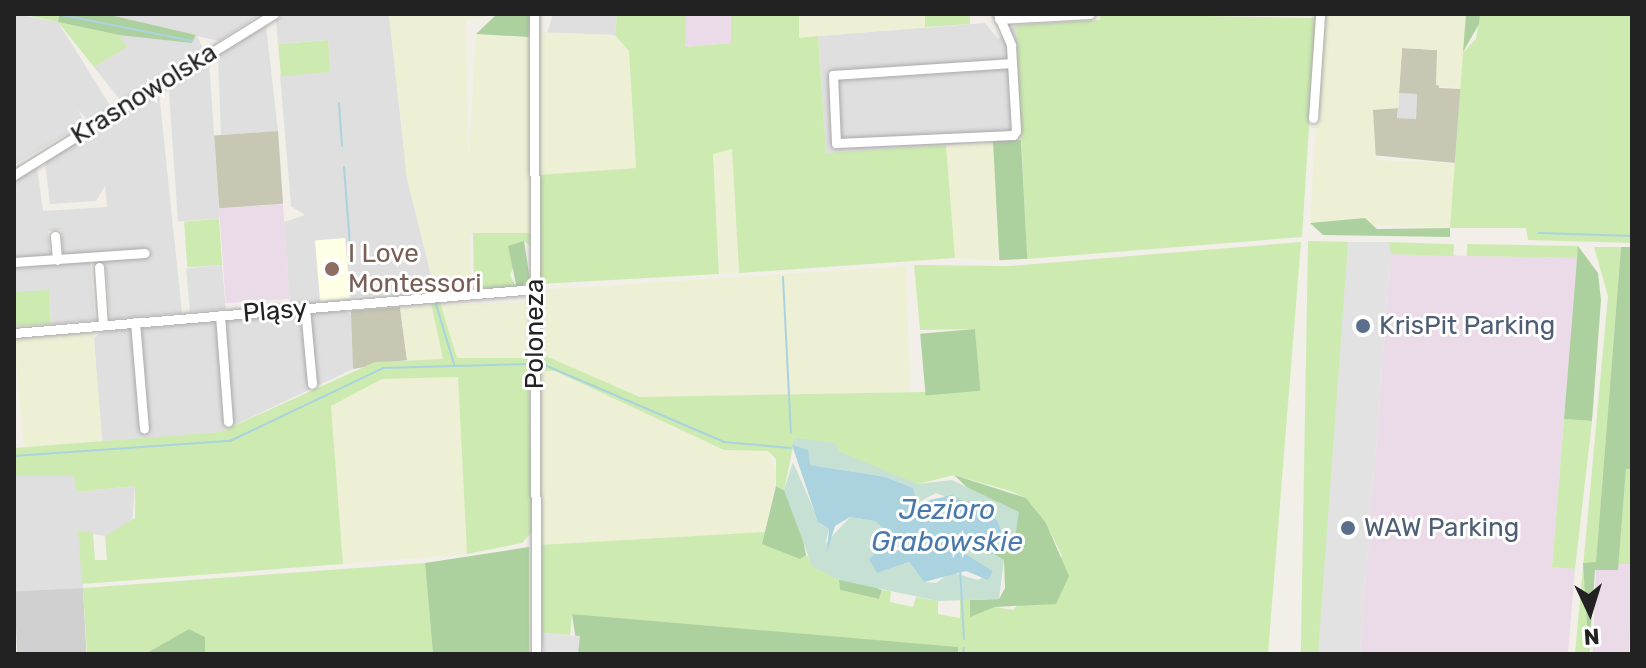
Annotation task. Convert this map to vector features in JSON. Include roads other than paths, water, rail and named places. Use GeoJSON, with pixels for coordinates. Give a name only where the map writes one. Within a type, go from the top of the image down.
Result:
{"type":"FeatureCollection","features":[{"type":"Feature","properties":{"kind":"street","name":"Krasnowolska"},"geometry":{"type":"LineString","coordinates":[[14,175],[274,14]]}},
{"type":"Feature","properties":{"kind":"street","name":"Poloneza"},"geometry":{"type":"LineString","coordinates":[[534,14],[536,654]]}},
{"type":"Feature","properties":{"kind":"street"},"geometry":{"type":"LineString","coordinates":[[1012,63],[833,75],[837,145],[1013,135],[1012,63],[999,16],[1090,14]]}},
{"type":"Feature","properties":{"kind":"street"},"geometry":{"type":"LineString","coordinates":[[1313,118],[1320,14]]}},
{"type":"Feature","properties":{"kind":"street"},"geometry":{"type":"LineString","coordinates":[[55,236],[57,260]]}},
{"type":"Feature","properties":{"kind":"street"},"geometry":{"type":"LineString","coordinates":[[14,262],[145,253]]}},
{"type":"Feature","properties":{"kind":"street"},"geometry":{"type":"LineString","coordinates":[[99,267],[103,325]]}},
{"type":"Feature","properties":{"kind":"street","name":"Pląsy"},"geometry":{"type":"LineString","coordinates":[[14,333],[535,289]]}},
{"type":"Feature","properties":{"kind":"street"},"geometry":{"type":"LineString","coordinates":[[305,308],[312,384]]}},
{"type":"Feature","properties":{"kind":"street"},"geometry":{"type":"LineString","coordinates":[[220,315],[228,422]]}},
{"type":"Feature","properties":{"kind":"street"},"geometry":{"type":"LineString","coordinates":[[135,322],[144,429]]}},
{"type":"Feature","properties":{"kind":"water","name":"Jezioro Grabowskie"},"geometry":{"type":"Polygon","coordinates":[[[792,445],[808,450],[810,465],[886,477],[913,488],[917,503],[952,495],[997,520],[1002,534],[961,551],[993,571],[988,580],[966,571],[924,582],[909,562],[877,573],[869,559],[878,550],[919,551],[926,544],[908,533],[895,537],[875,521],[850,517],[835,526],[827,552],[829,529],[818,522],[792,445]]]}},
{"type":"Feature","properties":{"kind":"waterway"},"geometry":{"type":"LineString","coordinates":[[57,14],[192,41]]}},
{"type":"Feature","properties":{"kind":"waterway"},"geometry":{"type":"LineString","coordinates":[[339,103],[342,146]]}},
{"type":"Feature","properties":{"kind":"waterway"},"geometry":{"type":"LineString","coordinates":[[344,167],[351,257]]}},
{"type":"Feature","properties":{"kind":"waterway"},"geometry":{"type":"LineString","coordinates":[[1539,233],[1632,236]]}},
{"type":"Feature","properties":{"kind":"waterway"},"geometry":{"type":"LineString","coordinates":[[783,277],[791,433]]}},
{"type":"Feature","properties":{"kind":"waterway"},"geometry":{"type":"LineString","coordinates":[[436,304],[454,364]]}},
{"type":"Feature","properties":{"kind":"waterway"},"geometry":{"type":"LineString","coordinates":[[540,363],[724,442],[791,448]]}},
{"type":"Feature","properties":{"kind":"waterway"},"geometry":{"type":"LineString","coordinates":[[14,456],[230,441],[383,368],[530,364]]}},
{"type":"Feature","properties":{"kind":"waterway"},"geometry":{"type":"LineString","coordinates":[[960,569],[964,639]]}},
{"type":"Feature","properties":{"kind":"waterway"},"geometry":{"type":"LineString","coordinates":[[963,654],[964,648]]}},
{"type":"Feature","properties":{"kind":"place","name":"I Love Montessori"},"geometry":{"type":"Point","coordinates":[332,269]}},
{"type":"Feature","properties":{"kind":"place","name":"KrisPit Parking"},"geometry":{"type":"Point","coordinates":[1363,326]}},
{"type":"Feature","properties":{"kind":"place","name":"WAW Parking"},"geometry":{"type":"Point","coordinates":[1348,528]}}]}
